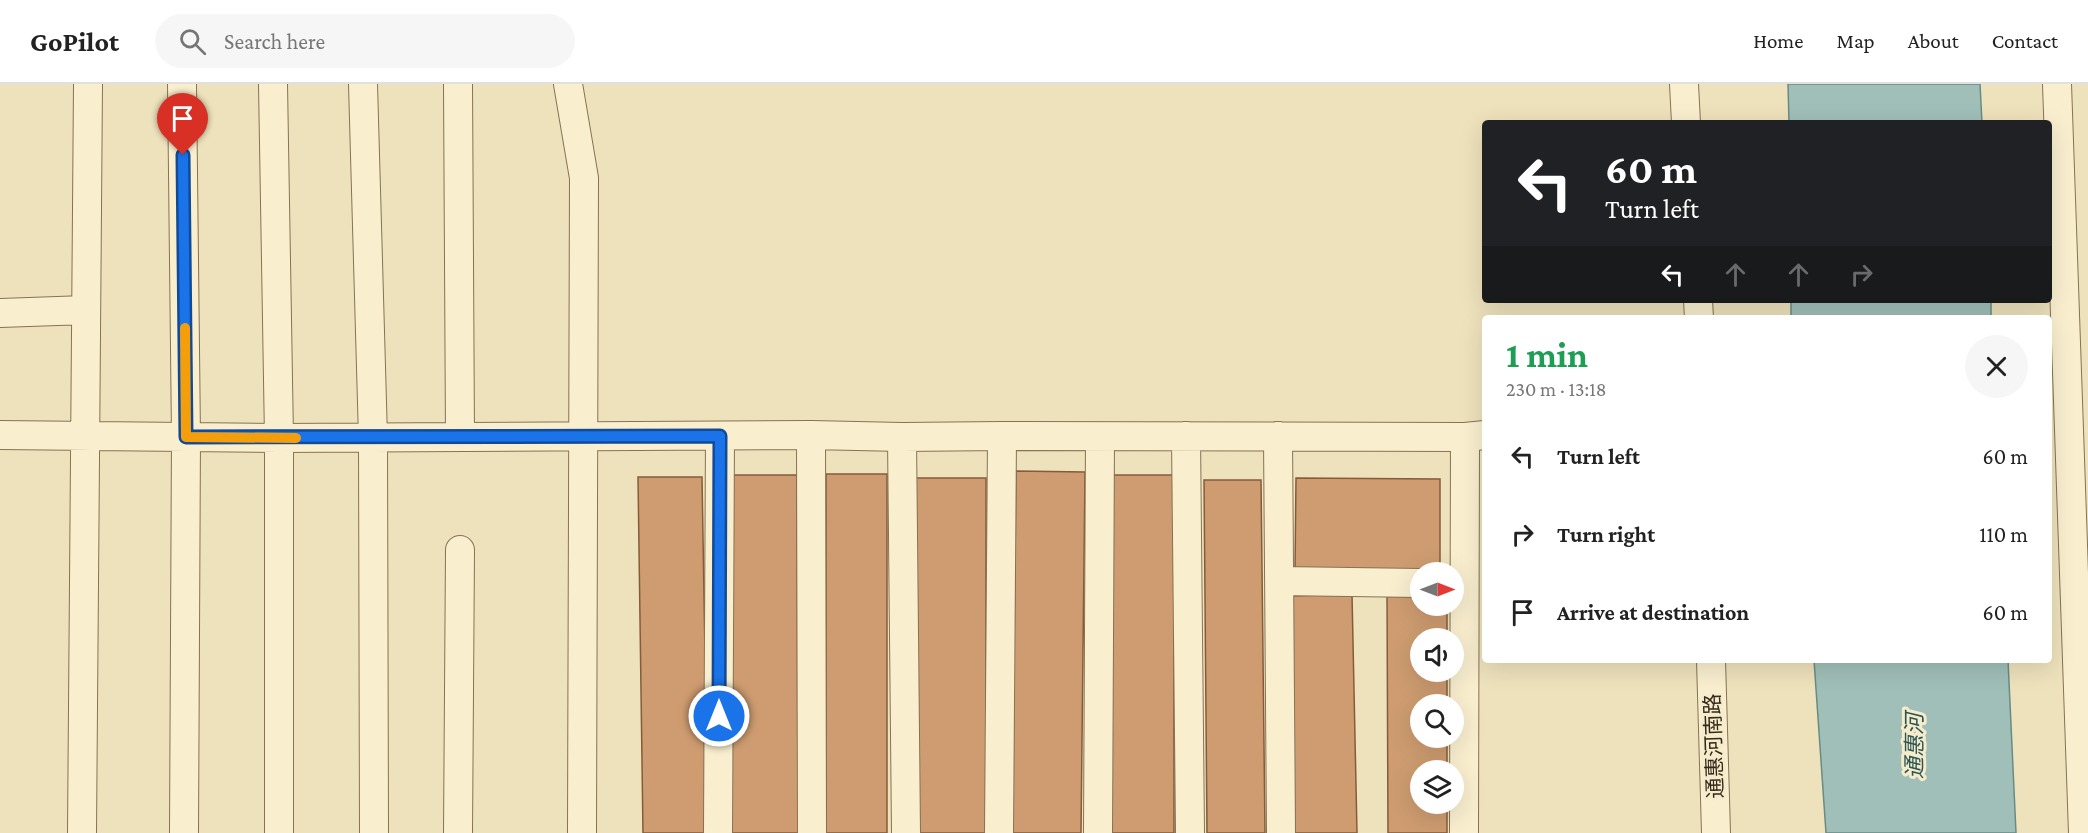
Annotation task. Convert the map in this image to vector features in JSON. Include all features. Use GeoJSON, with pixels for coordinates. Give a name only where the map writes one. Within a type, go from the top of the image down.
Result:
{"type":"FeatureCollection","features":[{"type":"Feature","properties":{"kind":"street"},"geometry":{"type":"LineString","coordinates":[[82,833],[88,84]]}},
{"type":"Feature","properties":{"kind":"street"},"geometry":{"type":"LineString","coordinates":[[182,84],[186,437],[184,833]]}},
{"type":"Feature","properties":{"kind":"street"},"geometry":{"type":"LineString","coordinates":[[273,84],[279,438],[279,833]]}},
{"type":"Feature","properties":{"kind":"street"},"geometry":{"type":"LineString","coordinates":[[363,84],[373,438],[374,833]]}},
{"type":"Feature","properties":{"kind":"street"},"geometry":{"type":"LineString","coordinates":[[459,84],[460,437]]}},
{"type":"Feature","properties":{"kind":"street"},"geometry":{"type":"LineString","coordinates":[[568,84],[584,178],[582,833]]}},
{"type":"Feature","properties":{"kind":"street"},"geometry":{"type":"LineString","coordinates":[[1684,84],[1686,120]]}},
{"type":"Feature","properties":{"kind":"street"},"geometry":{"type":"LineString","coordinates":[[2057,84],[2058,404],[2083,833]]}},
{"type":"Feature","properties":{"kind":"street"},"geometry":{"type":"LineString","coordinates":[[0,313],[86,310]]}},
{"type":"Feature","properties":{"kind":"street"},"geometry":{"type":"LineString","coordinates":[[0,435],[279,438],[811,435],[902,437],[1475,436],[1461,562]]}},
{"type":"Feature","properties":{"kind":"street"},"geometry":{"type":"LineString","coordinates":[[811,435],[812,833]]}},
{"type":"Feature","properties":{"kind":"street"},"geometry":{"type":"LineString","coordinates":[[718,833],[720,436]]}},
{"type":"Feature","properties":{"kind":"street"},"geometry":{"type":"LineString","coordinates":[[999,833],[1002,436]]}},
{"type":"Feature","properties":{"kind":"street"},"geometry":{"type":"LineString","coordinates":[[1186,436],[1190,833]]}},
{"type":"Feature","properties":{"kind":"street"},"geometry":{"type":"LineString","coordinates":[[1278,436],[1281,833]]}},
{"type":"Feature","properties":{"kind":"street"},"geometry":{"type":"LineString","coordinates":[[902,437],[906,833]]}},
{"type":"Feature","properties":{"kind":"street"},"geometry":{"type":"LineString","coordinates":[[1098,833],[1100,437]]}},
{"type":"Feature","properties":{"kind":"street"},"geometry":{"type":"LineString","coordinates":[[458,833],[460,550]]}},
{"type":"Feature","properties":{"kind":"street"},"geometry":{"type":"LineString","coordinates":[[1280,581],[1410,583]]}},
{"type":"Feature","properties":{"kind":"street"},"geometry":{"type":"LineString","coordinates":[[1460,616],[1464,833]]}},
{"type":"Feature","properties":{"kind":"street","name":"通惠河南路"},"geometry":{"type":"LineString","coordinates":[[1711,663],[1716,833]]}},
{"type":"Feature","properties":{"kind":"water"},"geometry":{"type":"Polygon","coordinates":[[[1788,84],[1980,84],[1982,120],[1789,120],[1788,84]]]}},
{"type":"Feature","properties":{"kind":"water"},"geometry":{"type":"Polygon","coordinates":[[[1791,303],[1991,303],[1991,315],[1791,315],[1791,303]]]}},
{"type":"Feature","properties":{"kind":"water","name":"通惠河"},"geometry":{"type":"Polygon","coordinates":[[[1814,663],[2008,663],[2016,833],[1826,833],[1814,663]]]}},
{"type":"Feature","properties":{"kind":"building"},"geometry":{"type":"Polygon","coordinates":[[[1016,471],[1085,472],[1081,833],[1012,833],[1016,471]]]}},
{"type":"Feature","properties":{"kind":"building"},"geometry":{"type":"Polygon","coordinates":[[[826,474],[887,474],[887,833],[826,833],[826,474]]]}},
{"type":"Feature","properties":{"kind":"building"},"geometry":{"type":"Polygon","coordinates":[[[730,475],[797,475],[798,833],[730,833],[730,475]]]}},
{"type":"Feature","properties":{"kind":"building"},"geometry":{"type":"Polygon","coordinates":[[[1110,475],[1174,475],[1174,833],[1109,833],[1110,475]]]}},
{"type":"Feature","properties":{"kind":"building"},"geometry":{"type":"Polygon","coordinates":[[[638,477],[702,477],[708,833],[643,833],[638,477]]]}},
{"type":"Feature","properties":{"kind":"building"},"geometry":{"type":"Polygon","coordinates":[[[914,478],[986,478],[986,833],[914,833],[914,478]]]}},
{"type":"Feature","properties":{"kind":"building"},"geometry":{"type":"Polygon","coordinates":[[[1296,478],[1440,479],[1440,562],[1410,562],[1410,571],[1295,571],[1296,478]]]}},
{"type":"Feature","properties":{"kind":"building"},"geometry":{"type":"Polygon","coordinates":[[[1204,480],[1261,480],[1265,833],[1207,833],[1204,480]]]}},
{"type":"Feature","properties":{"kind":"building"},"geometry":{"type":"Polygon","coordinates":[[[1410,590],[1410,616],[1447,616],[1447,628],[1410,628],[1410,682],[1447,682],[1447,694],[1410,694],[1410,748],[1447,748],[1447,760],[1410,760],[1410,814],[1447,814],[1447,833],[1388,833],[1387,591],[1410,590]]]}},
{"type":"Feature","properties":{"kind":"building"},"geometry":{"type":"Polygon","coordinates":[[[1352,594],[1357,833],[1294,833],[1290,596],[1352,594]]]}},
{"type":"Feature","properties":{"kind":"slow traffic"},"geometry":{"type":"LineString","coordinates":[[185,328],[186,437],[296,438]]}},
{"type":"Feature","properties":{"kind":"route"},"geometry":{"type":"LineString","coordinates":[[183,155],[186,437],[720,436],[719,716]]}}]}
